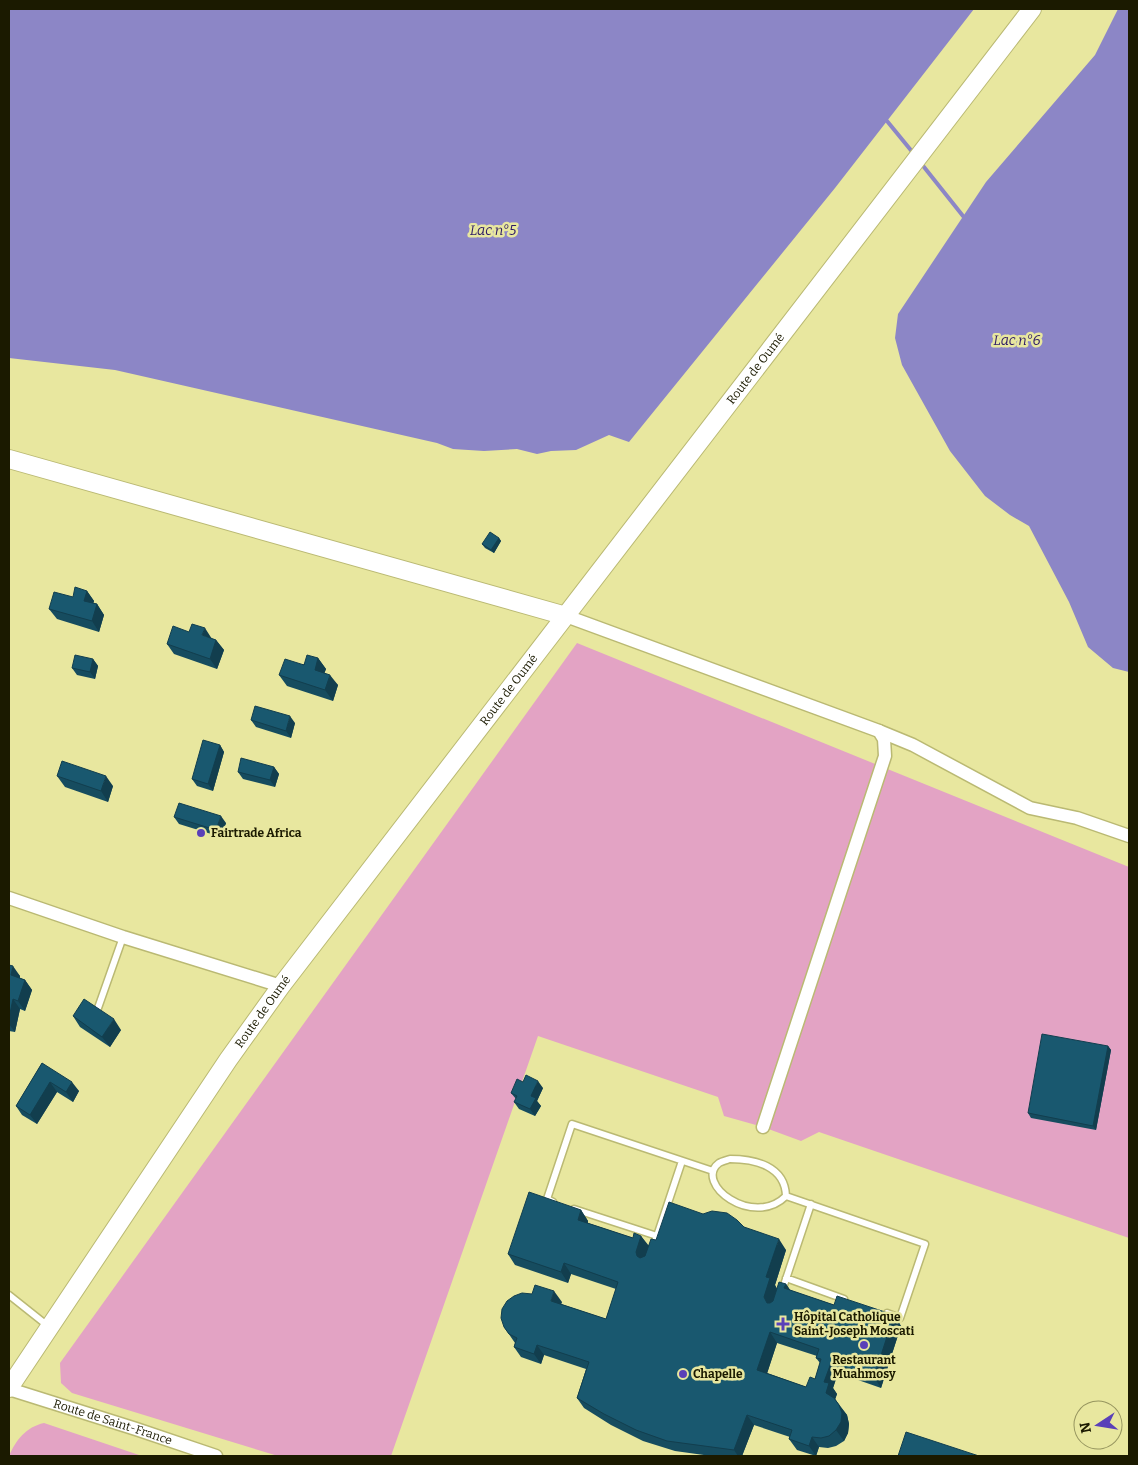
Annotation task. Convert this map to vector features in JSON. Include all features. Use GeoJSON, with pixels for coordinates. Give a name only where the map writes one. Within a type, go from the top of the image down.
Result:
{"type":"FeatureCollection","features":[{"type":"Feature","properties":{"kind":"main road","name":"Route de Oumé"},"geometry":{"type":"LineString","coordinates":[[9,1388],[48,1326],[281,986],[1032,9]]}},
{"type":"Feature","properties":{"kind":"main road"},"geometry":{"type":"LineString","coordinates":[[9,459],[566,616]]}},
{"type":"Feature","properties":{"kind":"street"},"geometry":{"type":"LineString","coordinates":[[566,616],[879,731],[912,746],[1030,808],[1078,818],[1129,836]]}},
{"type":"Feature","properties":{"kind":"street"},"geometry":{"type":"LineString","coordinates":[[763,1127],[885,756],[884,739],[879,731]]}},
{"type":"Feature","properties":{"kind":"street"},"geometry":{"type":"LineString","coordinates":[[9,898],[123,937],[281,986]]}},
{"type":"Feature","properties":{"kind":"street","name":"Route de Saint-France"},"geometry":{"type":"LineString","coordinates":[[9,1388],[216,1456]]}},
{"type":"Feature","properties":{"kind":"lane"},"geometry":{"type":"LineString","coordinates":[[98,1008],[123,937]]}},
{"type":"Feature","properties":{"kind":"lane"},"geometry":{"type":"LineString","coordinates":[[563,1205],[547,1200],[572,1124],[714,1171]]}},
{"type":"Feature","properties":{"kind":"lane"},"geometry":{"type":"LineString","coordinates":[[730,1159],[754,1160],[778,1174],[786,1186],[786,1196],[779,1203],[767,1207],[751,1208],[741,1205],[720,1192],[714,1180],[714,1171],[719,1164],[730,1159]]}},
{"type":"Feature","properties":{"kind":"lane"},"geometry":{"type":"LineString","coordinates":[[654,1246],[682,1160]]}},
{"type":"Feature","properties":{"kind":"lane"},"geometry":{"type":"LineString","coordinates":[[786,1196],[925,1244],[900,1318],[883,1312]]}},
{"type":"Feature","properties":{"kind":"lane"},"geometry":{"type":"LineString","coordinates":[[778,1301],[811,1204]]}},
{"type":"Feature","properties":{"kind":"lane"},"geometry":{"type":"LineString","coordinates":[[571,1208],[657,1236]]}},
{"type":"Feature","properties":{"kind":"lane"},"geometry":{"type":"LineString","coordinates":[[786,1278],[848,1300]]}},
{"type":"Feature","properties":{"kind":"lane"},"geometry":{"type":"LineString","coordinates":[[9,1295],[48,1326]]}},
{"type":"Feature","properties":{"kind":"shaded area"},"geometry":{"type":"Polygon","coordinates":[[[577,643],[1129,867],[1129,1238],[819,1132],[801,1141],[763,1127],[724,1116],[718,1097],[538,1036],[391,1456],[278,1456],[72,1393],[61,1383],[60,1363],[577,643]]]}},
{"type":"Feature","properties":{"kind":"shaded area"},"geometry":{"type":"Polygon","coordinates":[[[44,1423],[142,1456],[9,1456],[22,1435],[44,1423]]]}},
{"type":"Feature","properties":{"kind":"water","name":"Lac n°5"},"geometry":{"type":"Polygon","coordinates":[[[9,9],[974,9],[835,188],[629,442],[609,435],[576,450],[551,451],[537,454],[517,449],[484,451],[453,449],[437,443],[115,370],[9,358],[9,9]]]}},
{"type":"Feature","properties":{"kind":"water","name":"Lac n°6"},"geometry":{"type":"Polygon","coordinates":[[[1118,9],[1129,9],[1129,672],[1113,668],[1088,647],[1069,602],[1029,526],[1010,515],[985,496],[950,451],[902,365],[895,338],[898,314],[986,182],[1095,55],[1118,9]]]}},
{"type":"Feature","properties":{"kind":"building"},"geometry":{"type":"Polygon","coordinates":[[[490,532],[499,538],[491,550],[482,544],[490,532]]]}},
{"type":"Feature","properties":{"kind":"building"},"geometry":{"type":"Polygon","coordinates":[[[75,587],[87,591],[84,601],[97,604],[92,621],[49,609],[54,592],[73,597],[75,587]]]}},
{"type":"Feature","properties":{"kind":"building"},"geometry":{"type":"Polygon","coordinates":[[[192,624],[205,628],[202,635],[216,640],[210,659],[167,644],[173,626],[189,632],[192,624]]]}},
{"type":"Feature","properties":{"kind":"building"},"geometry":{"type":"Polygon","coordinates":[[[75,655],[93,659],[90,672],[72,668],[75,655]]]}},
{"type":"Feature","properties":{"kind":"building"},"geometry":{"type":"Polygon","coordinates":[[[307,655],[318,658],[315,670],[330,675],[325,690],[279,675],[285,659],[304,665],[307,655]]]}},
{"type":"Feature","properties":{"kind":"building"},"geometry":{"type":"Polygon","coordinates":[[[255,706],[290,716],[286,731],[251,720],[255,706]]]}},
{"type":"Feature","properties":{"kind":"building"},"geometry":{"type":"Polygon","coordinates":[[[203,740],[220,745],[208,784],[192,779],[203,740]]]}},
{"type":"Feature","properties":{"kind":"building"},"geometry":{"type":"Polygon","coordinates":[[[241,758],[274,767],[270,780],[238,772],[241,758]]]}},
{"type":"Feature","properties":{"kind":"building"},"geometry":{"type":"Polygon","coordinates":[[[62,761],[106,776],[101,791],[57,776],[62,761]]]}},
{"type":"Feature","properties":{"kind":"building"},"geometry":{"type":"Polygon","coordinates":[[[179,803],[221,816],[216,830],[174,817],[179,803]]]}},
{"type":"Feature","properties":{"kind":"building"},"geometry":{"type":"Polygon","coordinates":[[[9,965],[13,966],[11,975],[25,980],[18,1001],[13,999],[9,1018],[9,965]]]}},
{"type":"Feature","properties":{"kind":"building"},"geometry":{"type":"Polygon","coordinates":[[[84,999],[114,1019],[102,1037],[73,1016],[84,999]]]}},
{"type":"Feature","properties":{"kind":"building"},"geometry":{"type":"Polygon","coordinates":[[[1042,1034],[1108,1046],[1093,1126],[1028,1113],[1042,1034]]]}},
{"type":"Feature","properties":{"kind":"building"},"geometry":{"type":"Polygon","coordinates":[[[42,1063],[72,1082],[66,1092],[50,1082],[30,1115],[16,1106],[42,1063]]]}},
{"type":"Feature","properties":{"kind":"building"},"geometry":{"type":"Polygon","coordinates":[[[526,1075],[538,1081],[531,1096],[536,1098],[530,1109],[514,1102],[517,1096],[511,1093],[517,1079],[523,1082],[526,1075]]]}},
{"type":"Feature","properties":{"kind":"building"},"geometry":{"type":"Polygon","coordinates":[[[529,1192],[581,1210],[578,1220],[633,1238],[634,1233],[641,1236],[636,1252],[640,1258],[645,1256],[651,1239],[656,1240],[669,1202],[703,1214],[712,1211],[727,1213],[744,1227],[779,1239],[766,1277],[770,1278],[764,1297],[767,1303],[773,1301],[779,1282],[786,1284],[784,1288],[834,1305],[837,1296],[894,1315],[874,1377],[831,1363],[824,1382],[829,1383],[826,1393],[834,1398],[842,1413],[841,1422],[829,1436],[821,1438],[812,1437],[809,1446],[789,1439],[792,1430],[747,1415],[734,1450],[667,1441],[636,1430],[577,1398],[589,1362],[537,1345],[534,1354],[514,1347],[517,1338],[509,1334],[501,1318],[502,1309],[507,1301],[522,1293],[532,1294],[535,1285],[554,1291],[551,1301],[606,1319],[618,1282],[564,1263],[561,1272],[508,1254],[529,1192]],[[770,1332],[757,1370],[806,1387],[810,1377],[815,1379],[821,1359],[816,1358],[819,1349],[770,1332]]]}},
{"type":"Feature","properties":{"kind":"building"},"geometry":{"type":"Polygon","coordinates":[[[906,1432],[979,1456],[898,1456],[906,1432]]]}},
{"type":"Feature","properties":{"kind":"waterway"},"geometry":{"type":"LineString","coordinates":[[887,121],[914,154]]}},
{"type":"Feature","properties":{"kind":"waterway"},"geometry":{"type":"LineString","coordinates":[[920,162],[963,216]]}},
{"type":"Feature","properties":{"kind":"place","name":"Fairtrade Africa"},"geometry":{"type":"Point","coordinates":[201,833]}},
{"type":"Feature","properties":{"kind":"place","name":"Hôpital Catholique Saint-Joseph Moscati"},"geometry":{"type":"Point","coordinates":[783,1324]}},
{"type":"Feature","properties":{"kind":"place","name":"Restaurant Muahmosy"},"geometry":{"type":"Point","coordinates":[864,1345]}},
{"type":"Feature","properties":{"kind":"place","name":"Chapelle"},"geometry":{"type":"Point","coordinates":[683,1374]}}]}
